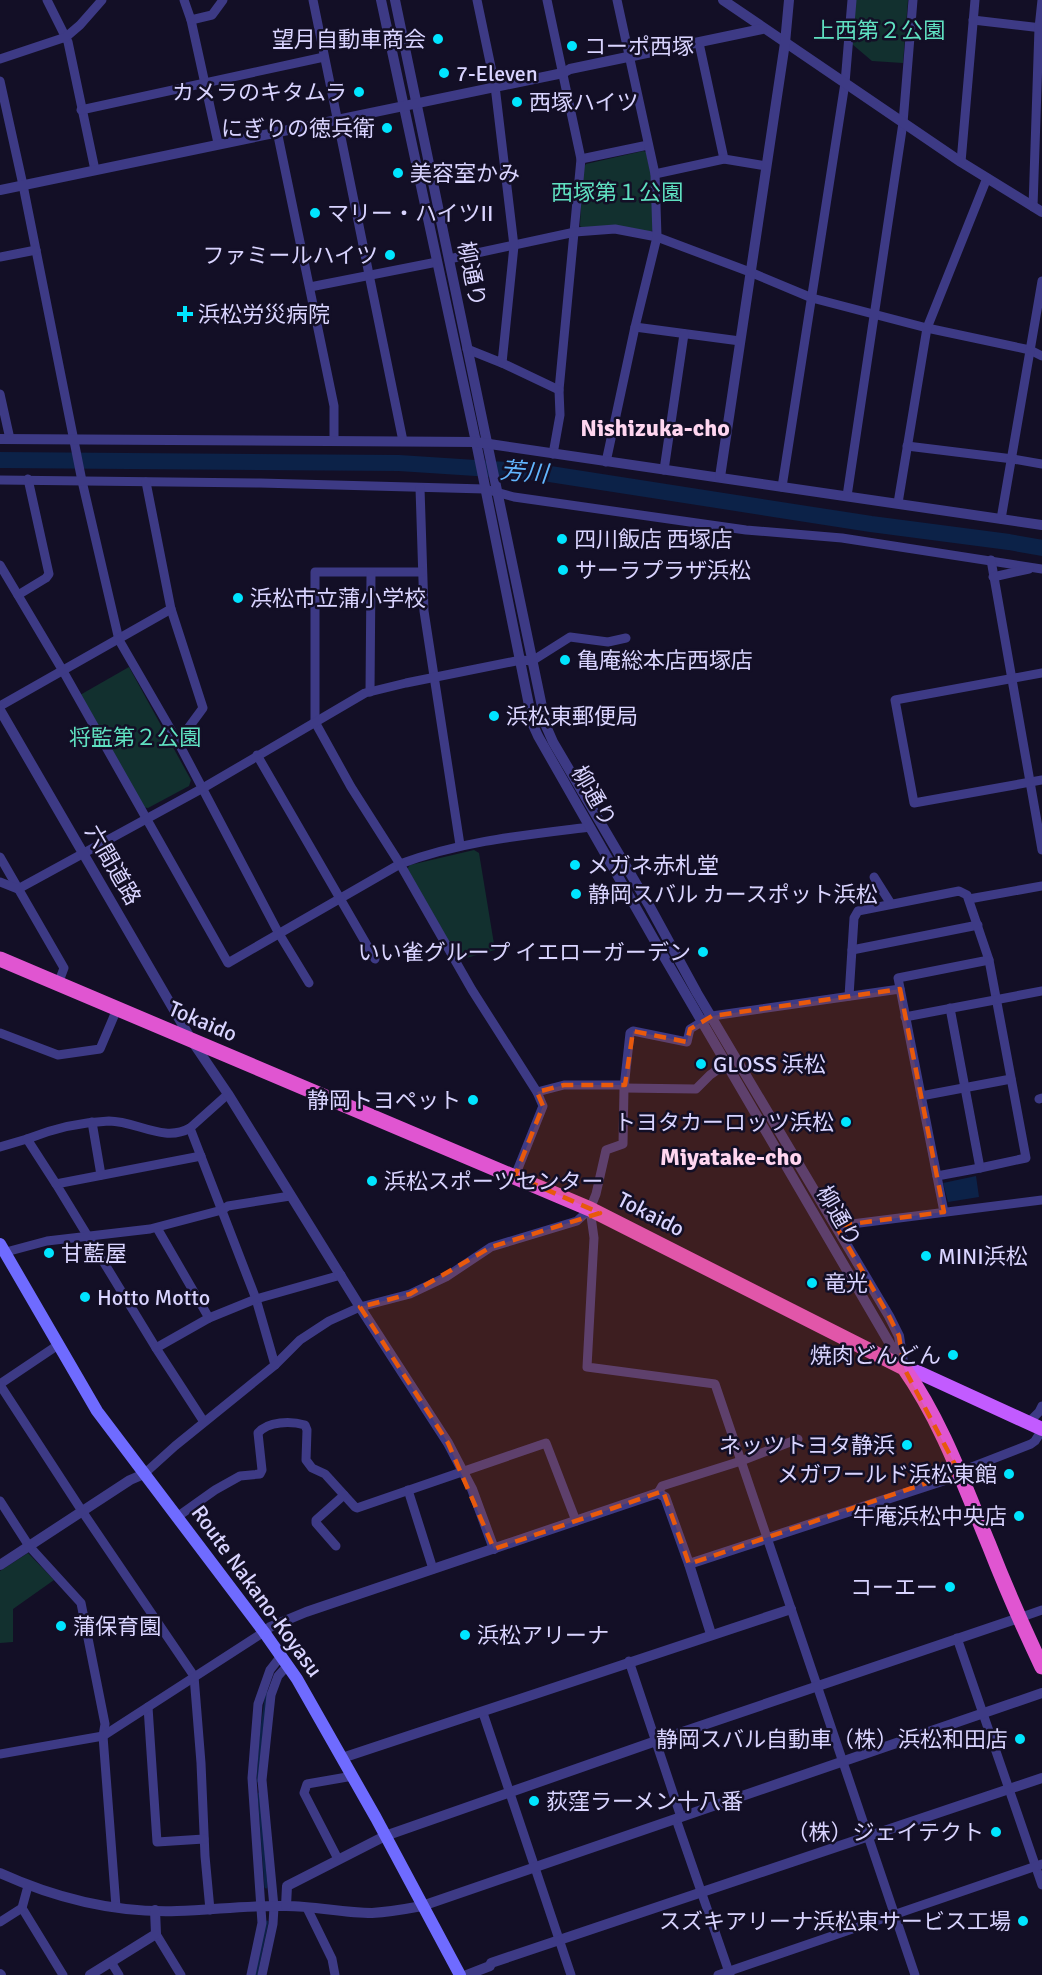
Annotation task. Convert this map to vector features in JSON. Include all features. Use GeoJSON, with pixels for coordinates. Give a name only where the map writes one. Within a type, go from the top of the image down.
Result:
{"type":"FeatureCollection","features":[{"type":"Feature","properties":{"kind":"highway","name":"Tokaido"},"geometry":{"type":"LineString","coordinates":[[0,959],[590,1209],[904,1368]]}},
{"type":"Feature","properties":{"kind":"highway"},"geometry":{"type":"LineString","coordinates":[[904,1368],[926,1402],[959,1472],[1019,1618],[1042,1667]]}},
{"type":"Feature","properties":{"kind":"main road","name":"Route Nakano-Koyasu"},"geometry":{"type":"LineString","coordinates":[[3,1248],[97,1411],[285,1660],[353,1776],[460,1975]]}},
{"type":"Feature","properties":{"kind":"main road"},"geometry":{"type":"LineString","coordinates":[[904,1368],[920,1373],[1042,1430]]}},
{"type":"Feature","properties":{"kind":"street"},"geometry":{"type":"LineString","coordinates":[[47,0],[66,37],[95,170]]}},
{"type":"Feature","properties":{"kind":"street"},"geometry":{"type":"LineString","coordinates":[[0,59],[66,37],[102,0]]}},
{"type":"Feature","properties":{"kind":"street"},"geometry":{"type":"LineString","coordinates":[[184,0],[191,20],[218,143]]}},
{"type":"Feature","properties":{"kind":"street"},"geometry":{"type":"LineString","coordinates":[[191,20],[212,15],[223,0]]}},
{"type":"Feature","properties":{"kind":"street"},"geometry":{"type":"LineString","coordinates":[[313,0],[403,441]]}},
{"type":"Feature","properties":{"kind":"street","name":"柳通り"},"geometry":{"type":"LineString","coordinates":[[381,0],[437,262],[482,446]]}},
{"type":"Feature","properties":{"kind":"street","name":"柳通り"},"geometry":{"type":"LineString","coordinates":[[395,0],[467,349],[490,489],[526,660],[553,742],[707,1018],[727,1063],[904,1368]]}},
{"type":"Feature","properties":{"kind":"street"},"geometry":{"type":"LineString","coordinates":[[477,0],[495,86],[514,246],[501,363]]}},
{"type":"Feature","properties":{"kind":"street"},"geometry":{"type":"LineString","coordinates":[[547,0],[580,159],[559,390],[560,415],[553,454]]}},
{"type":"Feature","properties":{"kind":"street"},"geometry":{"type":"LineString","coordinates":[[606,462],[657,237],[655,174],[617,0]]}},
{"type":"Feature","properties":{"kind":"street"},"geometry":{"type":"LineString","coordinates":[[723,0],[961,162],[1038,210]]}},
{"type":"Feature","properties":{"kind":"street"},"geometry":{"type":"LineString","coordinates":[[720,477],[785,43],[789,0]]}},
{"type":"Feature","properties":{"kind":"street"},"geometry":{"type":"LineString","coordinates":[[782,488],[845,82],[852,0]]}},
{"type":"Feature","properties":{"kind":"street"},"geometry":{"type":"LineString","coordinates":[[847,496],[903,123],[913,0]]}},
{"type":"Feature","properties":{"kind":"street"},"geometry":{"type":"LineString","coordinates":[[961,162],[975,0]]}},
{"type":"Feature","properties":{"kind":"street"},"geometry":{"type":"LineString","coordinates":[[1038,210],[1042,0]]}},
{"type":"Feature","properties":{"kind":"street"},"geometry":{"type":"LineString","coordinates":[[973,20],[1040,28]]}},
{"type":"Feature","properties":{"kind":"street"},"geometry":{"type":"LineString","coordinates":[[0,190],[563,73],[570,69],[762,28]]}},
{"type":"Feature","properties":{"kind":"street"},"geometry":{"type":"LineString","coordinates":[[699,43],[724,159]]}},
{"type":"Feature","properties":{"kind":"street"},"geometry":{"type":"LineString","coordinates":[[81,110],[324,57]]}},
{"type":"Feature","properties":{"kind":"street"},"geometry":{"type":"LineString","coordinates":[[0,81],[4,122],[23,185],[82,478],[118,640],[178,742],[278,932],[309,983]]}},
{"type":"Feature","properties":{"kind":"street"},"geometry":{"type":"LineString","coordinates":[[278,131],[334,406],[334,441]]}},
{"type":"Feature","properties":{"kind":"street"},"geometry":{"type":"LineString","coordinates":[[580,159],[648,145]]}},
{"type":"Feature","properties":{"kind":"street"},"geometry":{"type":"LineString","coordinates":[[655,174],[724,159],[766,166]]}},
{"type":"Feature","properties":{"kind":"street"},"geometry":{"type":"LineString","coordinates":[[898,503],[927,328],[987,178]]}},
{"type":"Feature","properties":{"kind":"street"},"geometry":{"type":"LineString","coordinates":[[449,259],[575,232],[615,229],[657,237],[812,298],[927,328],[1030,350],[1042,356]]}},
{"type":"Feature","properties":{"kind":"street"},"geometry":{"type":"LineString","coordinates":[[0,257],[36,250]]}},
{"type":"Feature","properties":{"kind":"street"},"geometry":{"type":"LineString","coordinates":[[310,287],[437,262]]}},
{"type":"Feature","properties":{"kind":"street"},"geometry":{"type":"LineString","coordinates":[[1001,519],[1042,281]]}},
{"type":"Feature","properties":{"kind":"street"},"geometry":{"type":"LineString","coordinates":[[635,327],[740,341]]}},
{"type":"Feature","properties":{"kind":"street"},"geometry":{"type":"LineString","coordinates":[[664,470],[684,334]]}},
{"type":"Feature","properties":{"kind":"street"},"geometry":{"type":"LineString","coordinates":[[467,349],[559,390]]}},
{"type":"Feature","properties":{"kind":"street"},"geometry":{"type":"LineString","coordinates":[[0,394],[5,439],[75,442],[403,441],[482,446],[720,477],[1042,525]]}},
{"type":"Feature","properties":{"kind":"street"},"geometry":{"type":"LineString","coordinates":[[908,446],[1042,464]]}},
{"type":"Feature","properties":{"kind":"street"},"geometry":{"type":"LineString","coordinates":[[0,480],[82,478],[146,482],[490,489],[746,530],[842,538],[1038,569]]}},
{"type":"Feature","properties":{"kind":"street"},"geometry":{"type":"LineString","coordinates":[[18,595],[48,576],[28,479]]}},
{"type":"Feature","properties":{"kind":"street"},"geometry":{"type":"LineString","coordinates":[[146,482],[171,609],[203,708],[178,742]]}},
{"type":"Feature","properties":{"kind":"street"},"geometry":{"type":"LineString","coordinates":[[420,488],[424,611],[460,845]]}},
{"type":"Feature","properties":{"kind":"street"},"geometry":{"type":"LineString","coordinates":[[991,560],[1042,850]]}},
{"type":"Feature","properties":{"kind":"street"},"geometry":{"type":"LineString","coordinates":[[0,565],[63,671],[228,963],[278,932],[400,864],[460,845],[590,827]]}},
{"type":"Feature","properties":{"kind":"street"},"geometry":{"type":"LineString","coordinates":[[993,577],[1038,569]]}},
{"type":"Feature","properties":{"kind":"street"},"geometry":{"type":"LineString","coordinates":[[422,572],[315,572],[315,722],[472,990],[537,1092],[543,1106],[515,1176]]}},
{"type":"Feature","properties":{"kind":"street"},"geometry":{"type":"LineString","coordinates":[[370,692],[371,573]]}},
{"type":"Feature","properties":{"kind":"street"},"geometry":{"type":"LineString","coordinates":[[0,708],[171,609]]}},
{"type":"Feature","properties":{"kind":"street"},"geometry":{"type":"LineString","coordinates":[[0,882],[18,889],[203,788],[256,755],[370,692],[434,677],[526,660],[570,637],[608,642],[626,638]]}},
{"type":"Feature","properties":{"kind":"street","name":"柳通り"},"geometry":{"type":"LineString","coordinates":[[526,660],[533,725],[542,746],[836,1226],[899,1336],[904,1368]]}},
{"type":"Feature","properties":{"kind":"street"},"geometry":{"type":"LineString","coordinates":[[1042,674],[896,700],[914,803],[1042,780]]}},
{"type":"Feature","properties":{"kind":"street","name":"六間道路"},"geometry":{"type":"LineString","coordinates":[[0,708],[192,1041],[228,1094],[360,1307],[448,1443],[464,1471],[494,1549]]}},
{"type":"Feature","properties":{"kind":"street"},"geometry":{"type":"LineString","coordinates":[[256,755],[375,959]]}},
{"type":"Feature","properties":{"kind":"street"},"geometry":{"type":"LineString","coordinates":[[0,857],[64,968],[58,984]]}},
{"type":"Feature","properties":{"kind":"street"},"geometry":{"type":"LineString","coordinates":[[874,877],[891,904]]}},
{"type":"Feature","properties":{"kind":"street"},"geometry":{"type":"LineString","coordinates":[[969,899],[1042,886]]}},
{"type":"Feature","properties":{"kind":"street"},"geometry":{"type":"LineString","coordinates":[[849,996],[855,914],[862,909],[958,891],[967,894],[989,960],[1026,1158],[937,1176]]}},
{"type":"Feature","properties":{"kind":"street"},"geometry":{"type":"LineString","coordinates":[[852,950],[978,925]]}},
{"type":"Feature","properties":{"kind":"street"},"geometry":{"type":"LineString","coordinates":[[944,1212],[898,978],[989,960]]}},
{"type":"Feature","properties":{"kind":"street"},"geometry":{"type":"LineString","coordinates":[[0,1565],[130,1480],[144,1474],[275,1365],[300,1340],[329,1321],[360,1307],[410,1294],[446,1277],[491,1247],[577,1221],[590,1209],[596,1194],[606,1150],[623,1144],[625,1087],[630,1033],[633,1031],[687,1042],[690,1029],[707,1018],[900,989]]}},
{"type":"Feature","properties":{"kind":"street"},"geometry":{"type":"LineString","coordinates":[[905,1017],[1042,991]]}},
{"type":"Feature","properties":{"kind":"street"},"geometry":{"type":"LineString","coordinates":[[950,1008],[980,1168]]}},
{"type":"Feature","properties":{"kind":"street"},"geometry":{"type":"LineString","coordinates":[[0,1033],[58,1055],[100,1049],[117,1009]]}},
{"type":"Feature","properties":{"kind":"street"},"geometry":{"type":"LineString","coordinates":[[537,1092],[564,1085],[696,1089],[727,1063]]}},
{"type":"Feature","properties":{"kind":"street"},"geometry":{"type":"LineString","coordinates":[[921,1096],[1011,1078]]}},
{"type":"Feature","properties":{"kind":"street"},"geometry":{"type":"LineString","coordinates":[[0,1147],[92,1122],[125,1122],[166,1134],[180,1133],[190,1128],[228,1094]]}},
{"type":"Feature","properties":{"kind":"street"},"geometry":{"type":"LineString","coordinates":[[92,1122],[101,1175]]}},
{"type":"Feature","properties":{"kind":"street"},"geometry":{"type":"LineString","coordinates":[[190,1128],[256,1299],[275,1365]]}},
{"type":"Feature","properties":{"kind":"street"},"geometry":{"type":"LineString","coordinates":[[27,1139],[204,1422]]}},
{"type":"Feature","properties":{"kind":"street"},"geometry":{"type":"LineString","coordinates":[[56,1184],[201,1156]]}},
{"type":"Feature","properties":{"kind":"street"},"geometry":{"type":"LineString","coordinates":[[3,1248],[88,1235],[157,1228],[222,1210],[228,1206],[291,1196]]}},
{"type":"Feature","properties":{"kind":"street"},"geometry":{"type":"LineString","coordinates":[[836,1226],[1042,1200]]}},
{"type":"Feature","properties":{"kind":"street"},"geometry":{"type":"LineString","coordinates":[[590,1209],[594,1238],[588,1367],[715,1384],[915,1975]]}},
{"type":"Feature","properties":{"kind":"street"},"geometry":{"type":"LineString","coordinates":[[157,1228],[209,1318]]}},
{"type":"Feature","properties":{"kind":"street"},"geometry":{"type":"LineString","coordinates":[[156,1348],[209,1318],[256,1299],[341,1275]]}},
{"type":"Feature","properties":{"kind":"street"},"geometry":{"type":"LineString","coordinates":[[58,1345],[0,1384],[82,1511],[194,1676],[210,1910]]}},
{"type":"Feature","properties":{"kind":"street"},"geometry":{"type":"LineString","coordinates":[[1028,1423],[1042,1406]]}},
{"type":"Feature","properties":{"kind":"street"},"geometry":{"type":"LineString","coordinates":[[177,1517],[215,1490],[240,1476],[260,1474],[262,1470],[258,1433],[262,1428],[284,1422],[305,1425],[307,1430],[306,1460],[312,1468],[325,1474],[357,1508],[546,1443],[576,1521]]}},
{"type":"Feature","properties":{"kind":"street"},"geometry":{"type":"LineString","coordinates":[[689,1564],[945,1480],[959,1472],[1031,1444],[1042,1430]]}},
{"type":"Feature","properties":{"kind":"street"},"geometry":{"type":"LineString","coordinates":[[0,1754],[103,1736],[270,1627],[306,1612],[658,1493],[662,1486],[741,1461],[798,1439]]}},
{"type":"Feature","properties":{"kind":"street"},"geometry":{"type":"LineString","coordinates":[[408,1490],[433,1569]]}},
{"type":"Feature","properties":{"kind":"street"},"geometry":{"type":"LineString","coordinates":[[658,1493],[665,1497],[711,1634]]}},
{"type":"Feature","properties":{"kind":"street"},"geometry":{"type":"LineString","coordinates":[[336,1546],[316,1523],[316,1520],[344,1494]]}},
{"type":"Feature","properties":{"kind":"street"},"geometry":{"type":"LineString","coordinates":[[0,1501],[29,1546],[81,1603],[105,1724],[103,1736],[116,1907]]}},
{"type":"Feature","properties":{"kind":"street"},"geometry":{"type":"LineString","coordinates":[[342,1758],[483,1713],[629,1661],[790,1608]]}},
{"type":"Feature","properties":{"kind":"street"},"geometry":{"type":"LineString","coordinates":[[286,1906],[287,1886],[385,1836],[510,1791],[1042,1610]]}},
{"type":"Feature","properties":{"kind":"street"},"geometry":{"type":"LineString","coordinates":[[957,1638],[1009,1789],[1039,1865],[1042,1885]]}},
{"type":"Feature","properties":{"kind":"street"},"geometry":{"type":"LineString","coordinates":[[262,1975],[273,1924],[274,1907],[262,1780],[271,1695],[285,1660]]}},
{"type":"Feature","properties":{"kind":"street"},"geometry":{"type":"LineString","coordinates":[[251,1975],[261,1932],[252,1778],[258,1704],[270,1670],[285,1660]]}},
{"type":"Feature","properties":{"kind":"street"},"geometry":{"type":"LineString","coordinates":[[629,1661],[656,1741],[701,1893],[730,1973]]}},
{"type":"Feature","properties":{"kind":"street"},"geometry":{"type":"LineString","coordinates":[[0,1873],[28,1886],[65,1897],[116,1907],[156,1911],[286,1906],[372,1913],[422,1906],[1042,1693]]}},
{"type":"Feature","properties":{"kind":"street"},"geometry":{"type":"LineString","coordinates":[[148,1707],[157,1842],[204,1839]]}},
{"type":"Feature","properties":{"kind":"street"},"geometry":{"type":"LineString","coordinates":[[483,1713],[571,1975]]}},
{"type":"Feature","properties":{"kind":"street"},"geometry":{"type":"LineString","coordinates":[[338,1859],[304,1793],[307,1784],[353,1776]]}},
{"type":"Feature","properties":{"kind":"street"},"geometry":{"type":"LineString","coordinates":[[467,1975],[490,1966],[491,1963],[1042,1778]]}},
{"type":"Feature","properties":{"kind":"street"},"geometry":{"type":"LineString","coordinates":[[718,1975],[730,1973],[1039,1865]]}},
{"type":"Feature","properties":{"kind":"street"},"geometry":{"type":"LineString","coordinates":[[0,1922],[22,1908],[28,1886]]}},
{"type":"Feature","properties":{"kind":"street"},"geometry":{"type":"LineString","coordinates":[[22,1908],[63,1975]]}},
{"type":"Feature","properties":{"kind":"street"},"geometry":{"type":"LineString","coordinates":[[307,1908],[332,1959],[335,1975]]}},
{"type":"Feature","properties":{"kind":"street"},"geometry":{"type":"LineString","coordinates":[[156,1911],[156,1934],[181,1975]]}},
{"type":"Feature","properties":{"kind":"street"},"geometry":{"type":"LineString","coordinates":[[90,1975],[156,1934]]}},
{"type":"Feature","properties":{"kind":"street"},"geometry":{"type":"LineString","coordinates":[[111,1962],[119,1975]]}},
{"type":"Feature","properties":{"kind":"highlighted area"},"geometry":{"type":"Polygon","coordinates":[[[900,989],[944,1212],[836,1226],[899,1336],[904,1368],[959,1472],[689,1564],[663,1491],[494,1549],[448,1443],[360,1307],[410,1294],[491,1247],[600,1213],[515,1176],[543,1106],[537,1092],[564,1085],[625,1085],[633,1031],[687,1042],[690,1029],[712,1016],[900,989]]]}},
{"type":"Feature","properties":{"kind":"green space","name":"上西第２公園"},"geometry":{"type":"Polygon","coordinates":[[[854,0],[908,0],[903,63],[872,61],[852,44],[854,0]]]}},
{"type":"Feature","properties":{"kind":"green space","name":"西塚第１公園"},"geometry":{"type":"Polygon","coordinates":[[[646,152],[651,175],[653,230],[649,233],[580,226],[583,168],[586,164],[646,152]]]}},
{"type":"Feature","properties":{"kind":"green space","name":"将監第２公園"},"geometry":{"type":"Polygon","coordinates":[[[129,667],[191,780],[189,786],[148,808],[142,807],[80,695],[129,667]]]}},
{"type":"Feature","properties":{"kind":"green space"},"geometry":{"type":"Polygon","coordinates":[[[474,850],[479,853],[495,950],[459,960],[407,869],[410,865],[474,850]]]}},
{"type":"Feature","properties":{"kind":"green space"},"geometry":{"type":"Polygon","coordinates":[[[28,1553],[54,1580],[13,1609],[13,1642],[0,1643],[0,1571],[28,1553]]]}},
{"type":"Feature","properties":{"kind":"water"},"geometry":{"type":"Polygon","coordinates":[[[976,1176],[979,1197],[948,1202],[943,1183],[976,1176]]]}},
{"type":"Feature","properties":{"kind":"waterway","name":"芳川"},"geometry":{"type":"LineString","coordinates":[[0,460],[399,463],[537,472],[1042,548]]}},
{"type":"Feature","properties":{"kind":"waterway"},"geometry":{"type":"LineString","coordinates":[[258,1781],[267,1692]]}},
{"type":"Feature","properties":{"kind":"waterway"},"geometry":{"type":"LineString","coordinates":[[259,1794],[266,1887]]}},
{"type":"Feature","properties":{"kind":"waterway"},"geometry":{"type":"LineString","coordinates":[[256,1975],[267,1922]]}},
{"type":"Feature","properties":{"kind":"place","name":"望月自動車商会"},"geometry":{"type":"Point","coordinates":[438,39]}},
{"type":"Feature","properties":{"kind":"place","name":"コーポ西塚"},"geometry":{"type":"Point","coordinates":[572,46]}},
{"type":"Feature","properties":{"kind":"place","name":"7-Eleven"},"geometry":{"type":"Point","coordinates":[444,73]}},
{"type":"Feature","properties":{"kind":"place","name":"カメラのキタムラ"},"geometry":{"type":"Point","coordinates":[359,92]}},
{"type":"Feature","properties":{"kind":"place","name":"西塚ハイツ"},"geometry":{"type":"Point","coordinates":[517,102]}},
{"type":"Feature","properties":{"kind":"place","name":"にぎりの徳兵衛"},"geometry":{"type":"Point","coordinates":[387,128]}},
{"type":"Feature","properties":{"kind":"place","name":"美容室かみ"},"geometry":{"type":"Point","coordinates":[398,173]}},
{"type":"Feature","properties":{"kind":"place","name":"マリー・ハイツII"},"geometry":{"type":"Point","coordinates":[315,213]}},
{"type":"Feature","properties":{"kind":"place","name":"ファミールハイツ"},"geometry":{"type":"Point","coordinates":[390,255]}},
{"type":"Feature","properties":{"kind":"place","name":"浜松労災病院"},"geometry":{"type":"Point","coordinates":[185,314]}},
{"type":"Feature","properties":{"kind":"place","name":"四川飯店 西塚店"},"geometry":{"type":"Point","coordinates":[562,539]}},
{"type":"Feature","properties":{"kind":"place","name":"サーラプラザ浜松"},"geometry":{"type":"Point","coordinates":[563,570]}},
{"type":"Feature","properties":{"kind":"place","name":"浜松市立蒲小学校"},"geometry":{"type":"Point","coordinates":[238,598]}},
{"type":"Feature","properties":{"kind":"place","name":"亀庵総本店西塚店"},"geometry":{"type":"Point","coordinates":[565,660]}},
{"type":"Feature","properties":{"kind":"place","name":"浜松東郵便局"},"geometry":{"type":"Point","coordinates":[494,716]}},
{"type":"Feature","properties":{"kind":"place","name":"メガネ赤札堂"},"geometry":{"type":"Point","coordinates":[575,865]}},
{"type":"Feature","properties":{"kind":"place","name":"静岡スバル カースポット浜松"},"geometry":{"type":"Point","coordinates":[576,894]}},
{"type":"Feature","properties":{"kind":"place","name":"いい雀グループ イエローガーデン"},"geometry":{"type":"Point","coordinates":[703,952]}},
{"type":"Feature","properties":{"kind":"place","name":"GLOSS 浜松"},"geometry":{"type":"Point","coordinates":[701,1064]}},
{"type":"Feature","properties":{"kind":"place","name":"静岡トヨペット"},"geometry":{"type":"Point","coordinates":[473,1100]}},
{"type":"Feature","properties":{"kind":"place","name":"トヨタカーロッツ浜松"},"geometry":{"type":"Point","coordinates":[846,1122]}},
{"type":"Feature","properties":{"kind":"place","name":"浜松スポーツセンター"},"geometry":{"type":"Point","coordinates":[372,1181]}},
{"type":"Feature","properties":{"kind":"place","name":"甘藍屋"},"geometry":{"type":"Point","coordinates":[49,1253]}},
{"type":"Feature","properties":{"kind":"place","name":"MINI浜松"},"geometry":{"type":"Point","coordinates":[926,1256]}},
{"type":"Feature","properties":{"kind":"place","name":"竜光"},"geometry":{"type":"Point","coordinates":[812,1283]}},
{"type":"Feature","properties":{"kind":"place","name":"Hotto Motto"},"geometry":{"type":"Point","coordinates":[85,1297]}},
{"type":"Feature","properties":{"kind":"place","name":"焼肉どんどん"},"geometry":{"type":"Point","coordinates":[953,1355]}},
{"type":"Feature","properties":{"kind":"place","name":"ネッツトヨタ静浜"},"geometry":{"type":"Point","coordinates":[907,1445]}},
{"type":"Feature","properties":{"kind":"place","name":"メガワールド浜松東館"},"geometry":{"type":"Point","coordinates":[1009,1474]}},
{"type":"Feature","properties":{"kind":"place","name":"牛庵浜松中央店"},"geometry":{"type":"Point","coordinates":[1019,1516]}},
{"type":"Feature","properties":{"kind":"place","name":"コーエー"},"geometry":{"type":"Point","coordinates":[950,1587]}},
{"type":"Feature","properties":{"kind":"place","name":"蒲保育園"},"geometry":{"type":"Point","coordinates":[61,1626]}},
{"type":"Feature","properties":{"kind":"place","name":"浜松アリーナ"},"geometry":{"type":"Point","coordinates":[465,1635]}},
{"type":"Feature","properties":{"kind":"place","name":"静岡スバル自動車（株）浜松和田店"},"geometry":{"type":"Point","coordinates":[1020,1739]}},
{"type":"Feature","properties":{"kind":"place","name":"荻窪ラーメン十八番"},"geometry":{"type":"Point","coordinates":[534,1801]}},
{"type":"Feature","properties":{"kind":"place","name":"（株）ジェイテクト"},"geometry":{"type":"Point","coordinates":[996,1832]}},
{"type":"Feature","properties":{"kind":"place","name":"スズキアリーナ浜松東サービス工場"},"geometry":{"type":"Point","coordinates":[1023,1921]}},
{"type":"Feature","properties":{"kind":"district","name":"Nishizuka-cho"},"geometry":{"type":"Point","coordinates":[655,428]}},
{"type":"Feature","properties":{"kind":"district","name":"Miyatake-cho"},"geometry":{"type":"Point","coordinates":[731,1157]}}]}
